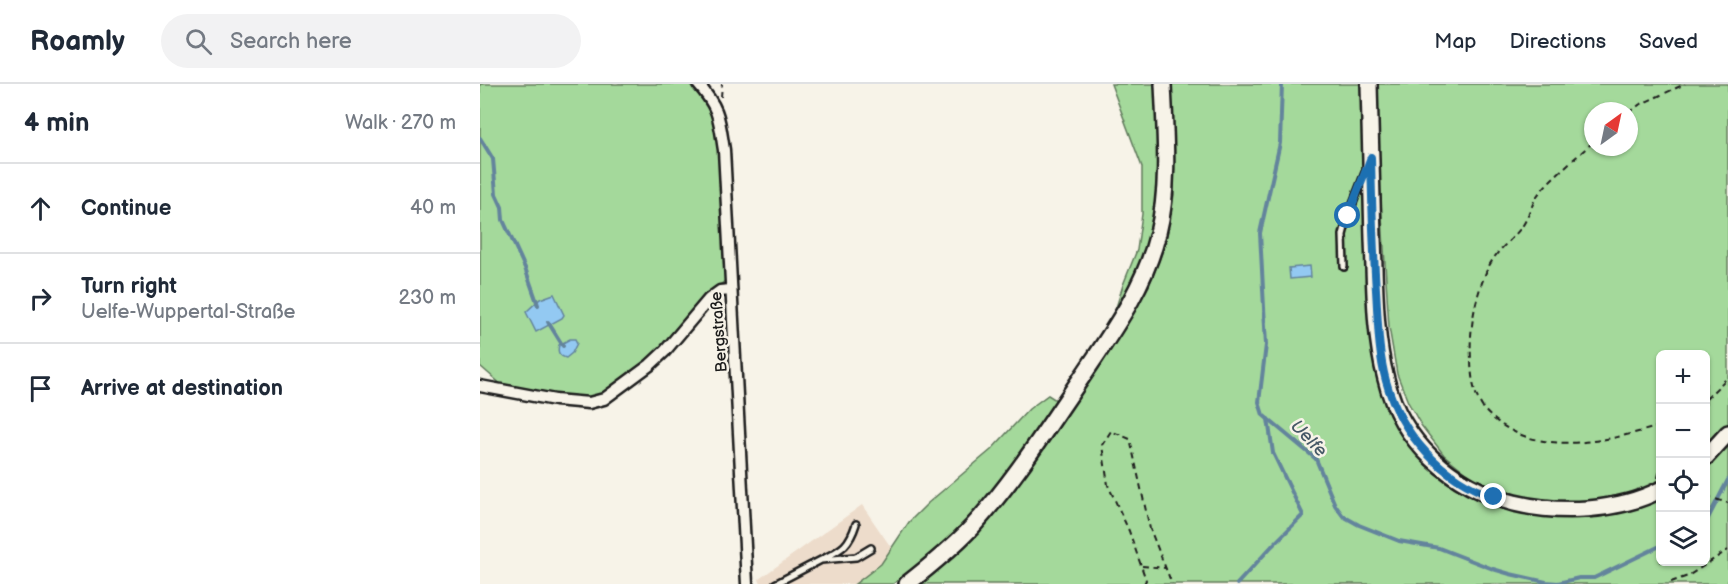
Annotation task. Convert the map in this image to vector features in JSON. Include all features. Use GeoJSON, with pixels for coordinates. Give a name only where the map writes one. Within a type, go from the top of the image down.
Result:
{"type":"FeatureCollection","features":[{"type":"Feature","properties":{"kind":"main road"},"geometry":{"type":"LineString","coordinates":[[907,584],[961,537],[1008,484],[1085,372],[1137,290],[1153,252],[1163,207],[1166,170],[1163,84]]}},
{"type":"Feature","properties":{"kind":"main road"},"geometry":{"type":"LineString","coordinates":[[1369,84],[1374,270],[1382,363],[1393,401],[1404,423],[1421,448],[1466,485],[1494,497],[1536,508],[1600,507],[1656,492]]}},
{"type":"Feature","properties":{"kind":"main road"},"geometry":{"type":"LineString","coordinates":[[1710,453],[1728,433]]}},
{"type":"Feature","properties":{"kind":"street","name":"Bergstraße"},"geometry":{"type":"LineString","coordinates":[[698,84],[713,102],[719,115],[726,177],[730,290],[747,584]]}},
{"type":"Feature","properties":{"kind":"street"},"geometry":{"type":"LineString","coordinates":[[480,386],[555,400],[589,403],[604,399],[665,351],[709,299],[720,291],[730,290]]}},
{"type":"Feature","properties":{"kind":"lane"},"geometry":{"type":"LineString","coordinates":[[1344,267],[1343,236],[1348,216],[1371,157]]}},
{"type":"Feature","properties":{"kind":"lane"},"geometry":{"type":"LineString","coordinates":[[775,584],[844,548],[856,524]]}},
{"type":"Feature","properties":{"kind":"lane"},"geometry":{"type":"LineString","coordinates":[[822,560],[856,557],[871,548]]}},
{"type":"Feature","properties":{"kind":"path"},"geometry":{"type":"LineString","coordinates":[[1638,106],[1686,84]]}},
{"type":"Feature","properties":{"kind":"path"},"geometry":{"type":"LineString","coordinates":[[1584,151],[1538,194],[1521,227],[1505,243],[1487,271],[1471,329],[1471,363],[1476,392],[1479,402],[1488,414],[1516,434],[1529,439],[1549,442],[1601,440],[1656,427]]}},
{"type":"Feature","properties":{"kind":"path"},"geometry":{"type":"LineString","coordinates":[[1710,395],[1728,377]]}},
{"type":"Feature","properties":{"kind":"path"},"geometry":{"type":"LineString","coordinates":[[1144,584],[1146,580],[1129,531],[1108,485],[1102,445],[1111,431],[1130,439],[1150,529],[1172,584]]}},
{"type":"Feature","properties":{"kind":"path"},"geometry":{"type":"LineString","coordinates":[[1710,497],[1728,503]]}},
{"type":"Feature","properties":{"kind":"path"},"geometry":{"type":"LineString","coordinates":[[1671,582],[1688,576],[1728,550]]}},
{"type":"Feature","properties":{"kind":"path"},"geometry":{"type":"LineString","coordinates":[[1141,566],[1166,568]]}},
{"type":"Feature","properties":{"kind":"shaded area"},"geometry":{"type":"Polygon","coordinates":[[[862,505],[899,559],[867,584],[761,584],[759,579],[862,505]]]}},
{"type":"Feature","properties":{"kind":"green space"},"geometry":{"type":"Polygon","coordinates":[[[480,84],[698,84],[717,116],[727,279],[712,292],[687,324],[629,380],[590,402],[503,386],[480,366],[480,84]]]}},
{"type":"Feature","properties":{"kind":"green space"},"geometry":{"type":"Polygon","coordinates":[[[1111,84],[1156,84],[1160,167],[1152,229],[1134,278],[1111,324],[1137,250],[1142,214],[1142,167],[1111,84]]]}},
{"type":"Feature","properties":{"kind":"green space"},"geometry":{"type":"Polygon","coordinates":[[[1172,84],[1369,84],[1374,270],[1396,407],[1453,477],[1552,509],[1656,491],[1656,566],[1710,566],[1710,453],[1728,433],[1728,584],[918,584],[995,510],[1020,482],[1149,286],[1165,245],[1174,195],[1172,84]]]}},
{"type":"Feature","properties":{"kind":"green space"},"geometry":{"type":"Polygon","coordinates":[[[1376,84],[1728,84],[1728,430],[1710,450],[1710,350],[1656,350],[1656,489],[1616,502],[1539,502],[1506,494],[1474,479],[1444,455],[1421,425],[1408,402],[1397,374],[1389,327],[1377,137],[1376,84]]]}},
{"type":"Feature","properties":{"kind":"green space"},"geometry":{"type":"Polygon","coordinates":[[[1048,395],[1056,400],[1015,461],[968,520],[893,584],[855,584],[881,564],[909,522],[928,503],[991,450],[1029,409],[1048,395]]]}},
{"type":"Feature","properties":{"kind":"water"},"geometry":{"type":"Polygon","coordinates":[[[1310,266],[1311,277],[1290,279],[1289,268],[1310,266]]]}},
{"type":"Feature","properties":{"kind":"water"},"geometry":{"type":"Polygon","coordinates":[[[554,294],[564,315],[536,332],[526,312],[540,299],[554,294]]]}},
{"type":"Feature","properties":{"kind":"water"},"geometry":{"type":"Polygon","coordinates":[[[570,339],[575,339],[577,343],[572,353],[566,358],[560,355],[558,347],[570,339]]]}},
{"type":"Feature","properties":{"kind":"waterway","name":"Uelfe"},"geometry":{"type":"LineString","coordinates":[[1282,84],[1280,143],[1260,233],[1266,345],[1259,402],[1263,415],[1316,459],[1335,505],[1343,516],[1399,541],[1439,548],[1493,569],[1546,582],[1558,583],[1579,578],[1594,578],[1656,548]]}},
{"type":"Feature","properties":{"kind":"waterway"},"geometry":{"type":"LineString","coordinates":[[480,138],[493,159],[496,194],[502,207],[503,220],[525,268],[538,305]]}},
{"type":"Feature","properties":{"kind":"waterway"},"geometry":{"type":"LineString","coordinates":[[548,322],[563,346]]}},
{"type":"Feature","properties":{"kind":"waterway"},"geometry":{"type":"LineString","coordinates":[[1237,584],[1303,515],[1273,453],[1268,419]]}},
{"type":"Feature","properties":{"kind":"waterway","name":"Uelfe"},"geometry":{"type":"LineString","coordinates":[[1710,514],[1728,480]]}},
{"type":"Feature","properties":{"kind":"route"},"geometry":{"type":"LineString","coordinates":[[1348,216],[1371,157],[1374,270],[1379,338],[1382,363],[1390,394],[1404,423],[1432,460],[1466,485],[1494,497]]}}]}
